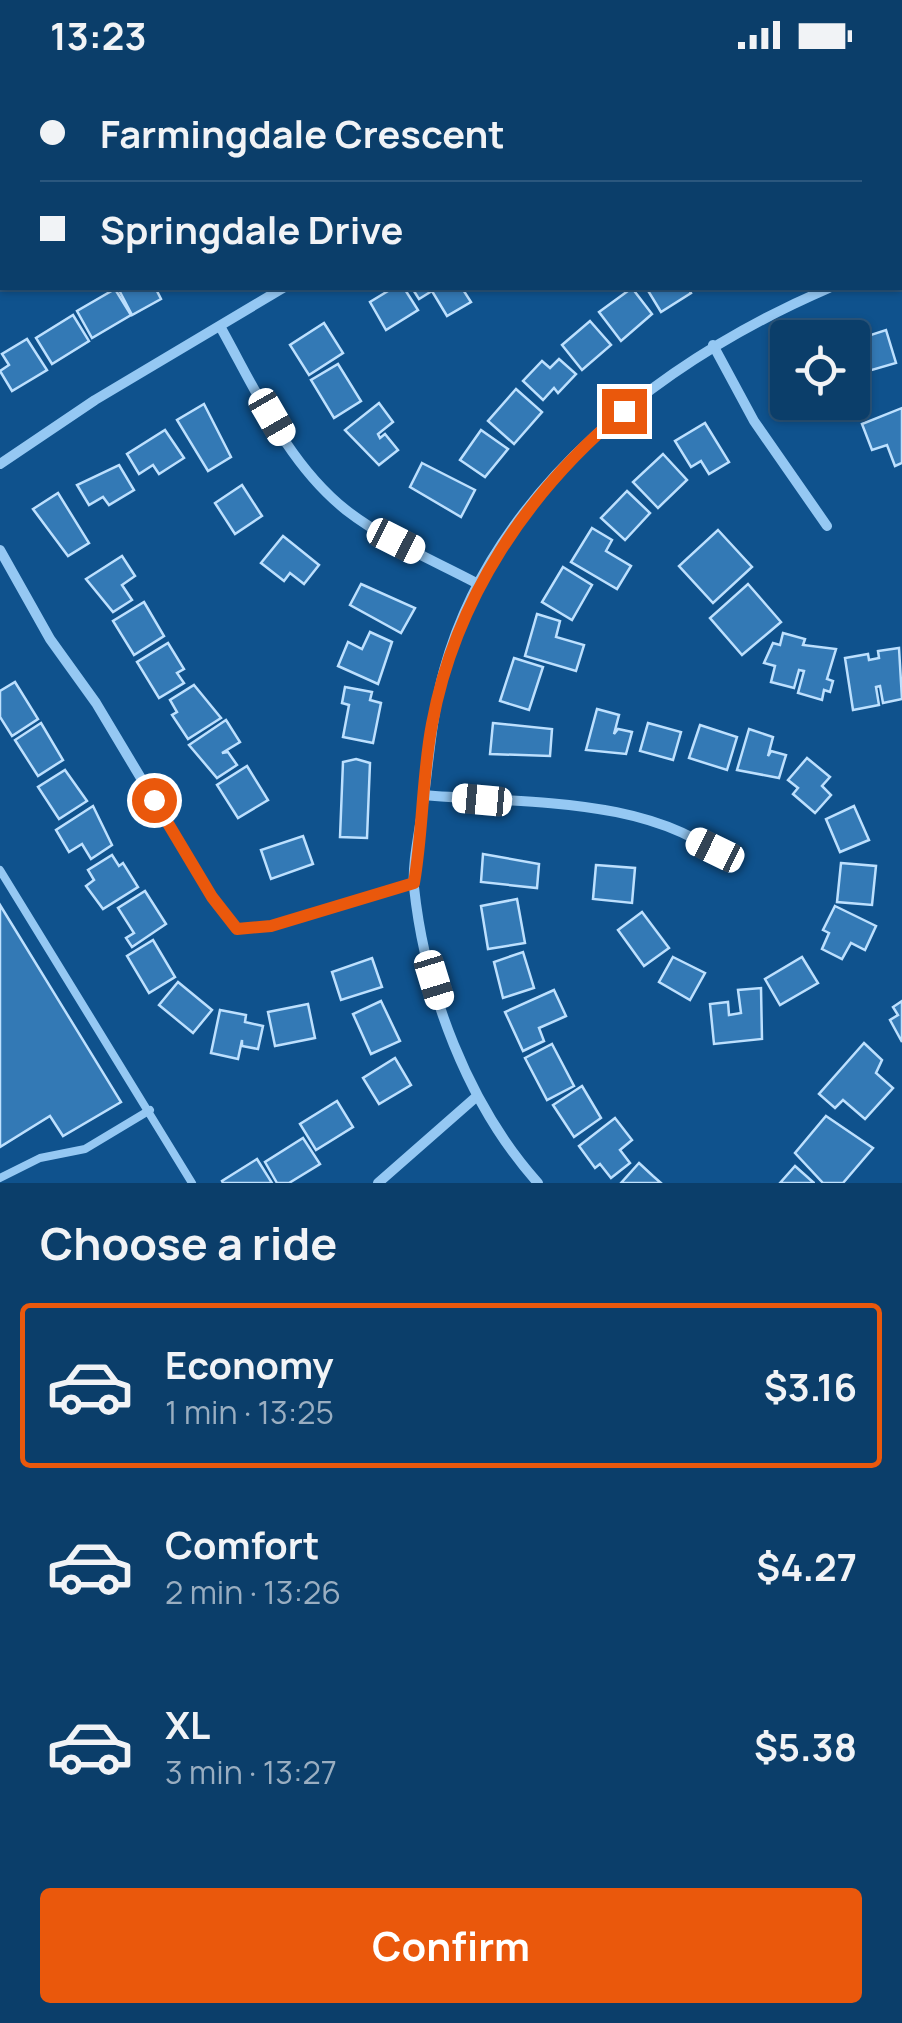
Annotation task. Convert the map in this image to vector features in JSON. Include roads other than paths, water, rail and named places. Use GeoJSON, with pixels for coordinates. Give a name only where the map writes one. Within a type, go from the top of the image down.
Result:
{"type":"FeatureCollection","features":[{"type":"Feature","properties":{"kind":"street"},"geometry":{"type":"LineString","coordinates":[[0,464],[95,400],[280,290]]}},
{"type":"Feature","properties":{"kind":"street"},"geometry":{"type":"LineString","coordinates":[[538,1183],[476,1097],[434,980],[414,883],[431,726],[445,666],[480,585],[520,520],[604,428],[712,345],[825,290]]}},
{"type":"Feature","properties":{"kind":"street"},"geometry":{"type":"LineString","coordinates":[[221,328],[291,452],[314,480],[374,530],[480,585]]}},
{"type":"Feature","properties":{"kind":"street"},"geometry":{"type":"LineString","coordinates":[[712,345],[754,421],[827,526]]}},
{"type":"Feature","properties":{"kind":"street"},"geometry":{"type":"LineString","coordinates":[[0,550],[50,639],[96,703],[212,897],[237,929],[271,926],[414,883]]}},
{"type":"Feature","properties":{"kind":"street"},"geometry":{"type":"LineString","coordinates":[[424,795],[586,810],[660,823],[715,850],[730,863]]}},
{"type":"Feature","properties":{"kind":"street"},"geometry":{"type":"LineString","coordinates":[[378,1183],[476,1097]]}},
{"type":"Feature","properties":{"kind":"lane"},"geometry":{"type":"LineString","coordinates":[[0,870],[192,1183]]}},
{"type":"Feature","properties":{"kind":"lane"},"geometry":{"type":"LineString","coordinates":[[0,1178],[40,1158],[85,1149],[150,1110]]}}]}
